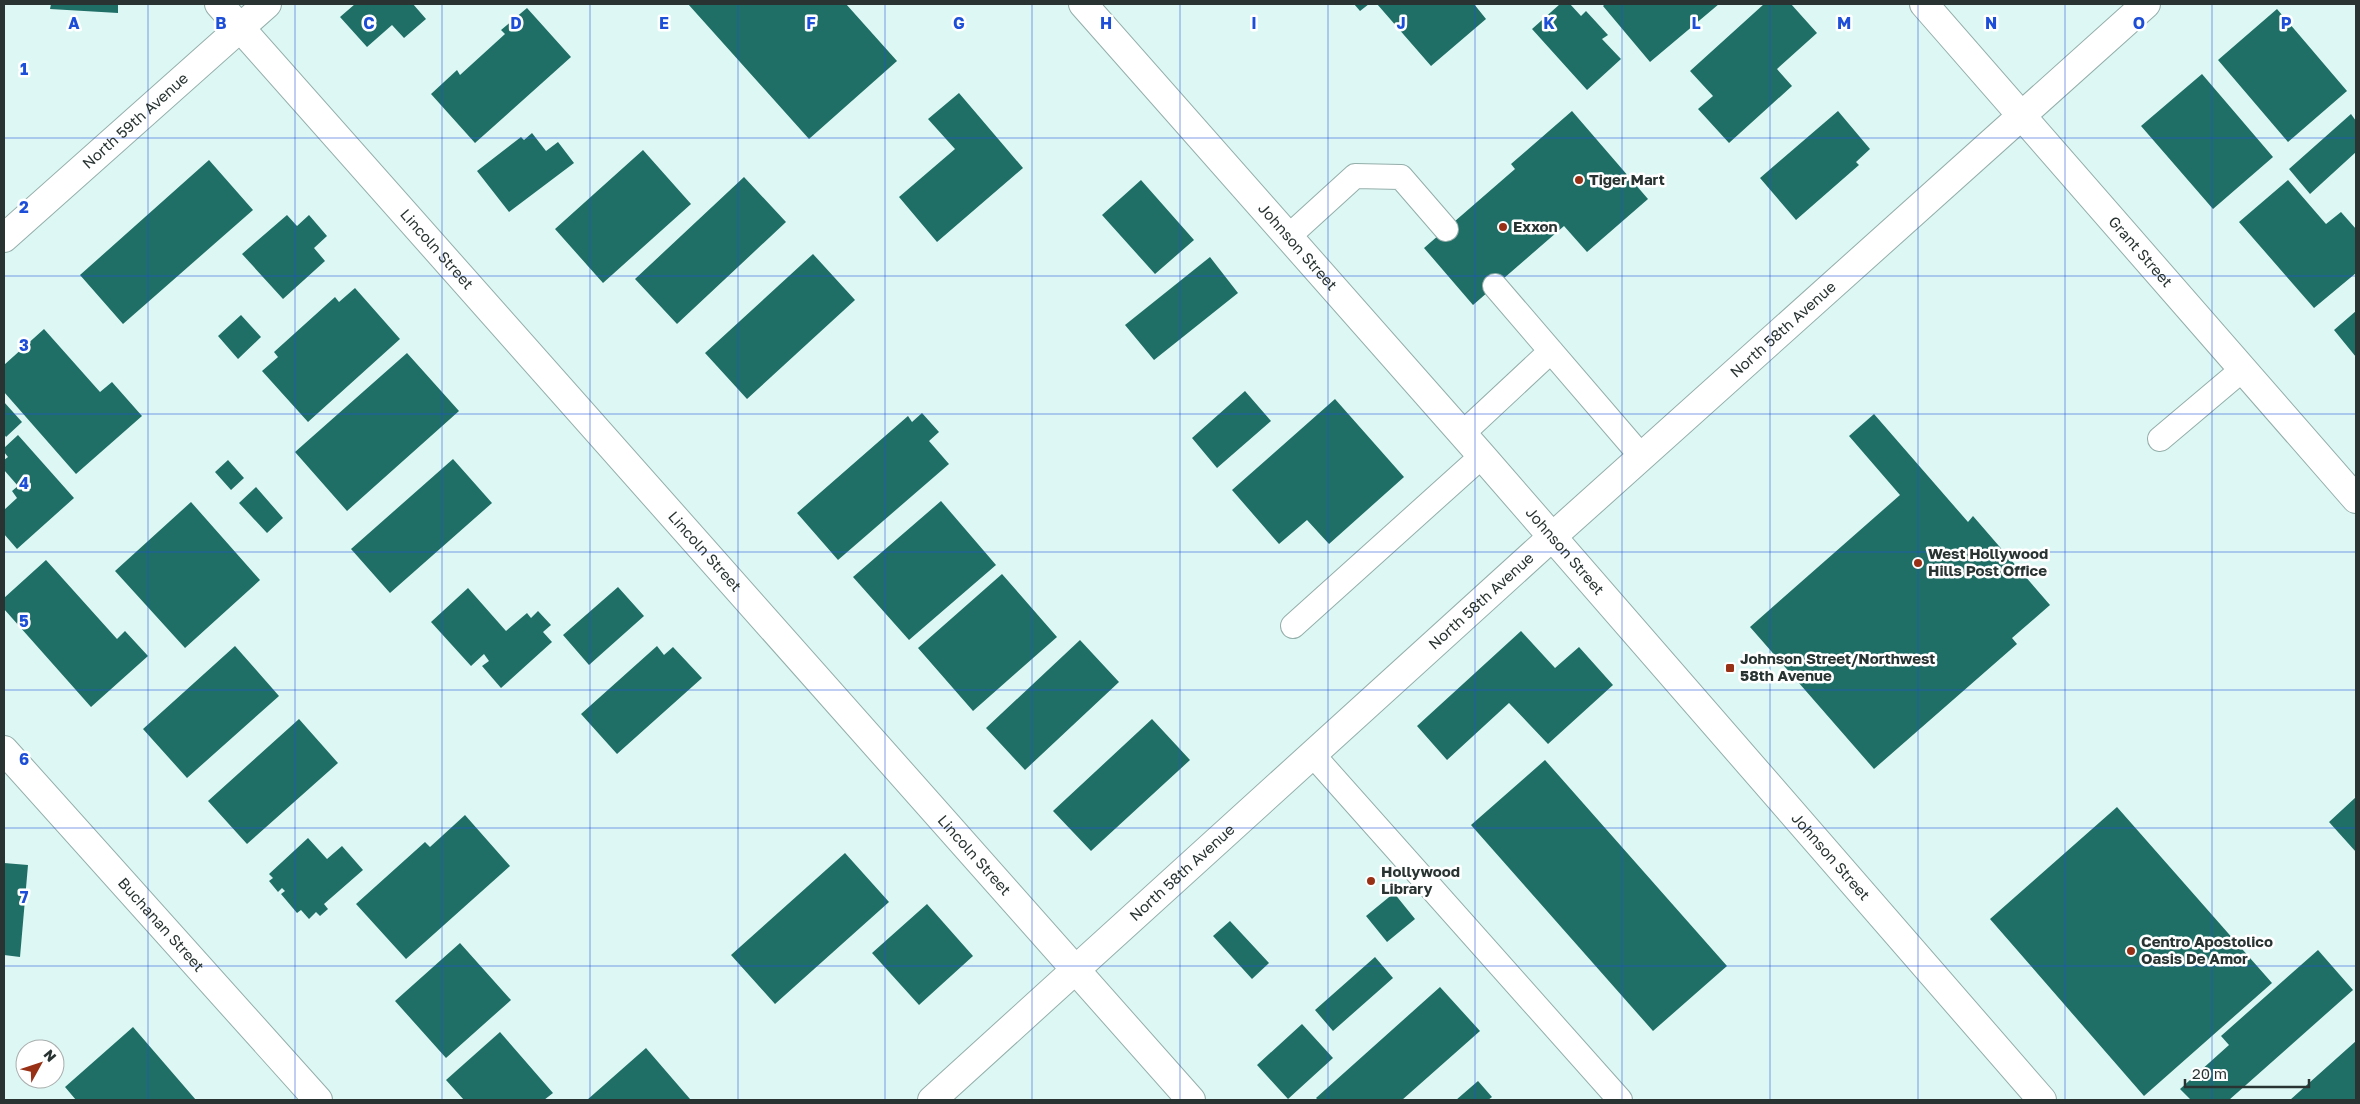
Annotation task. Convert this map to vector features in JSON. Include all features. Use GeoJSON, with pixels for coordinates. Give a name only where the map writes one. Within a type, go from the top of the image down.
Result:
{"type":"FeatureCollection","features":[{"type":"Feature","properties":{"kind":"street","name":"Lincoln Street"},"geometry":{"type":"LineString","coordinates":[[219,4],[1191,1100]]}},
{"type":"Feature","properties":{"kind":"street","name":"North 59th Avenue"},"geometry":{"type":"LineString","coordinates":[[4,238],[268,4]]}},
{"type":"Feature","properties":{"kind":"street","name":"Johnson Street"},"geometry":{"type":"LineString","coordinates":[[1083,4],[1482,456],[2042,1100]]}},
{"type":"Feature","properties":{"kind":"street","name":"Grant Street"},"geometry":{"type":"LineString","coordinates":[[1924,4],[2023,115],[2356,499]]}},
{"type":"Feature","properties":{"kind":"street","name":"North 58th Avenue"},"geometry":{"type":"LineString","coordinates":[[932,1100],[1552,537],[2146,4]]}},
{"type":"Feature","properties":{"kind":"street","name":"Buchanan Street"},"geometry":{"type":"LineString","coordinates":[[4,750],[318,1100]]}},
{"type":"Feature","properties":{"kind":"lane"},"geometry":{"type":"LineString","coordinates":[[1288,237],[1355,176],[1401,177],[1446,229]]}},
{"type":"Feature","properties":{"kind":"lane"},"geometry":{"type":"LineString","coordinates":[[1495,286],[1642,457]]}},
{"type":"Feature","properties":{"kind":"lane"},"geometry":{"type":"LineString","coordinates":[[1462,434],[1551,351]]}},
{"type":"Feature","properties":{"kind":"lane"},"geometry":{"type":"LineString","coordinates":[[2160,439],[2244,370]]}},
{"type":"Feature","properties":{"kind":"lane"},"geometry":{"type":"LineString","coordinates":[[1293,626],[1482,456]]}},
{"type":"Feature","properties":{"kind":"lane"},"geometry":{"type":"LineString","coordinates":[[1313,755],[1620,1100]]}},
{"type":"Feature","properties":{"kind":"building"},"geometry":{"type":"Polygon","coordinates":[[[51,4],[118,4],[118,13],[50,9],[51,4]]]}},
{"type":"Feature","properties":{"kind":"building"},"geometry":{"type":"Polygon","coordinates":[[[355,4],[413,4],[426,19],[404,38],[392,25],[367,47],[340,17],[355,4]]]}},
{"type":"Feature","properties":{"kind":"building"},"geometry":{"type":"Polygon","coordinates":[[[688,4],[846,4],[897,61],[809,139],[688,4]]]}},
{"type":"Feature","properties":{"kind":"building"},"geometry":{"type":"Polygon","coordinates":[[[1354,4],[1369,4],[1360,11],[1354,4]]]}},
{"type":"Feature","properties":{"kind":"building"},"geometry":{"type":"Polygon","coordinates":[[[1377,4],[1474,4],[1486,19],[1431,66],[1377,4]]]}},
{"type":"Feature","properties":{"kind":"building"},"geometry":{"type":"Polygon","coordinates":[[[1560,4],[1570,4],[1581,16],[1586,11],[1608,35],[1602,39],[1621,59],[1587,90],[1532,29],[1560,4]]]}},
{"type":"Feature","properties":{"kind":"building"},"geometry":{"type":"Polygon","coordinates":[[[1605,4],[1719,4],[1650,62],[1603,6],[1605,4]]]}},
{"type":"Feature","properties":{"kind":"building"},"geometry":{"type":"Polygon","coordinates":[[[1764,4],[1791,4],[1817,33],[1777,69],[1792,86],[1729,143],[1698,109],[1713,96],[1690,71],[1764,4]]]}},
{"type":"Feature","properties":{"kind":"building"},"geometry":{"type":"Polygon","coordinates":[[[527,8],[571,57],[475,143],[431,94],[457,70],[460,75],[505,34],[501,30],[527,8]]]}},
{"type":"Feature","properties":{"kind":"building"},"geometry":{"type":"Polygon","coordinates":[[[2277,9],[2347,91],[2288,142],[2218,60],[2277,9]]]}},
{"type":"Feature","properties":{"kind":"building"},"geometry":{"type":"Polygon","coordinates":[[[2202,74],[2273,157],[2213,209],[2141,126],[2202,74]]]}},
{"type":"Feature","properties":{"kind":"building"},"geometry":{"type":"Polygon","coordinates":[[[959,93],[1023,168],[937,242],[899,197],[955,149],[928,119],[959,93]]]}},
{"type":"Feature","properties":{"kind":"building"},"geometry":{"type":"Polygon","coordinates":[[[1572,111],[1648,199],[1587,252],[1564,226],[1473,305],[1424,248],[1515,169],[1511,164],[1572,111]]]}},
{"type":"Feature","properties":{"kind":"building"},"geometry":{"type":"Polygon","coordinates":[[[1838,111],[1870,149],[1856,162],[1859,165],[1796,220],[1760,178],[1838,111]]]}},
{"type":"Feature","properties":{"kind":"building"},"geometry":{"type":"Polygon","coordinates":[[[2351,114],[2356,121],[2356,152],[2310,194],[2289,169],[2351,114]]]}},
{"type":"Feature","properties":{"kind":"building"},"geometry":{"type":"Polygon","coordinates":[[[532,133],[546,151],[558,142],[574,163],[509,212],[477,171],[521,137],[524,140],[532,133]]]}},
{"type":"Feature","properties":{"kind":"building"},"geometry":{"type":"Polygon","coordinates":[[[643,150],[691,204],[603,283],[555,229],[643,150]]]}},
{"type":"Feature","properties":{"kind":"building"},"geometry":{"type":"Polygon","coordinates":[[[209,160],[253,210],[123,324],[80,275],[209,160]]]}},
{"type":"Feature","properties":{"kind":"building"},"geometry":{"type":"Polygon","coordinates":[[[744,177],[786,222],[677,324],[635,279],[744,177]]]}},
{"type":"Feature","properties":{"kind":"building"},"geometry":{"type":"Polygon","coordinates":[[[1141,180],[1194,240],[1155,274],[1102,215],[1141,180]]]}},
{"type":"Feature","properties":{"kind":"building"},"geometry":{"type":"Polygon","coordinates":[[[2288,180],[2326,224],[2341,212],[2356,229],[2356,273],[2314,308],[2239,222],[2288,180]]]}},
{"type":"Feature","properties":{"kind":"building"},"geometry":{"type":"Polygon","coordinates":[[[287,215],[297,226],[309,215],[327,236],[314,248],[325,261],[283,299],[242,254],[287,215]]]}},
{"type":"Feature","properties":{"kind":"building"},"geometry":{"type":"Polygon","coordinates":[[[813,254],[855,300],[747,399],[705,353],[813,254]]]}},
{"type":"Feature","properties":{"kind":"building"},"geometry":{"type":"Polygon","coordinates":[[[1210,257],[1238,293],[1154,360],[1125,325],[1210,257]]]}},
{"type":"Feature","properties":{"kind":"building"},"geometry":{"type":"Polygon","coordinates":[[[355,288],[400,339],[308,422],[262,371],[278,357],[274,352],[335,297],[339,302],[355,288]]]}},
{"type":"Feature","properties":{"kind":"building"},"geometry":{"type":"Polygon","coordinates":[[[2356,311],[2356,357],[2334,330],[2356,311]]]}},
{"type":"Feature","properties":{"kind":"building"},"geometry":{"type":"Polygon","coordinates":[[[241,315],[261,337],[238,359],[218,336],[241,315]]]}},
{"type":"Feature","properties":{"kind":"building"},"geometry":{"type":"Polygon","coordinates":[[[44,329],[100,392],[112,382],[142,416],[76,474],[4,392],[4,365],[44,329]]]}},
{"type":"Feature","properties":{"kind":"building"},"geometry":{"type":"Polygon","coordinates":[[[407,353],[459,411],[347,511],[295,452],[407,353]]]}},
{"type":"Feature","properties":{"kind":"building"},"geometry":{"type":"Polygon","coordinates":[[[1245,391],[1271,421],[1217,468],[1192,438],[1245,391]]]}},
{"type":"Feature","properties":{"kind":"building"},"geometry":{"type":"Polygon","coordinates":[[[1335,399],[1404,477],[1329,544],[1307,520],[1279,544],[1232,490],[1335,399]]]}},
{"type":"Feature","properties":{"kind":"building"},"geometry":{"type":"Polygon","coordinates":[[[4,402],[22,422],[6,437],[4,434],[4,402]]]}},
{"type":"Feature","properties":{"kind":"building"},"geometry":{"type":"Polygon","coordinates":[[[922,413],[939,432],[929,441],[949,464],[838,560],[797,513],[908,416],[912,422],[922,413]]]}},
{"type":"Feature","properties":{"kind":"building","name":"West Hollywood Hills Post Office"},"geometry":{"type":"Polygon","coordinates":[[[1874,414],[1968,522],[1973,516],[2050,605],[2012,638],[2017,644],[1874,769],[1750,627],[1900,495],[1849,436],[1874,414]]]}},
{"type":"Feature","properties":{"kind":"building"},"geometry":{"type":"Polygon","coordinates":[[[18,435],[74,498],[17,549],[4,534],[4,510],[17,498],[12,491],[18,486],[4,470],[4,460],[8,457],[4,452],[4,448],[18,435]]]}},
{"type":"Feature","properties":{"kind":"building"},"geometry":{"type":"Polygon","coordinates":[[[453,459],[492,503],[390,593],[351,549],[453,459]]]}},
{"type":"Feature","properties":{"kind":"building"},"geometry":{"type":"Polygon","coordinates":[[[228,460],[244,478],[231,490],[215,472],[228,460]]]}},
{"type":"Feature","properties":{"kind":"building"},"geometry":{"type":"Polygon","coordinates":[[[256,487],[283,518],[267,533],[239,503],[256,487]]]}},
{"type":"Feature","properties":{"kind":"building"},"geometry":{"type":"Polygon","coordinates":[[[941,501],[996,565],[909,640],[853,577],[941,501]]]}},
{"type":"Feature","properties":{"kind":"building"},"geometry":{"type":"Polygon","coordinates":[[[191,502],[260,580],[185,648],[115,571],[191,502]]]}},
{"type":"Feature","properties":{"kind":"building"},"geometry":{"type":"Polygon","coordinates":[[[46,560],[117,639],[125,631],[148,656],[91,707],[4,609],[4,598],[46,560]]]}},
{"type":"Feature","properties":{"kind":"building"},"geometry":{"type":"Polygon","coordinates":[[[1002,574],[1057,637],[973,711],[918,648],[1002,574]]]}},
{"type":"Feature","properties":{"kind":"building"},"geometry":{"type":"Polygon","coordinates":[[[618,587],[644,616],[589,665],[563,635],[618,587]]]}},
{"type":"Feature","properties":{"kind":"building"},"geometry":{"type":"Polygon","coordinates":[[[468,588],[506,631],[527,613],[531,618],[538,611],[551,625],[543,632],[552,642],[501,688],[482,666],[489,661],[484,654],[471,666],[431,622],[468,588]]]}},
{"type":"Feature","properties":{"kind":"building"},"geometry":{"type":"Polygon","coordinates":[[[1521,631],[1555,668],[1579,647],[1613,685],[1548,744],[1509,703],[1447,760],[1417,726],[1521,631]]]}},
{"type":"Feature","properties":{"kind":"building"},"geometry":{"type":"Polygon","coordinates":[[[1080,640],[1119,682],[1025,770],[986,728],[1080,640]]]}},
{"type":"Feature","properties":{"kind":"building"},"geometry":{"type":"Polygon","coordinates":[[[235,646],[279,696],[187,778],[143,729],[235,646]]]}},
{"type":"Feature","properties":{"kind":"building"},"geometry":{"type":"Polygon","coordinates":[[[657,646],[664,655],[673,647],[702,678],[617,754],[581,714],[657,646]]]}},
{"type":"Feature","properties":{"kind":"building"},"geometry":{"type":"Polygon","coordinates":[[[299,719],[338,763],[247,844],[208,801],[299,719]]]}},
{"type":"Feature","properties":{"kind":"building"},"geometry":{"type":"Polygon","coordinates":[[[1152,719],[1190,760],[1091,851],[1053,811],[1152,719]]]}},
{"type":"Feature","properties":{"kind":"building"},"geometry":{"type":"Polygon","coordinates":[[[1545,760],[1727,966],[1653,1031],[1471,825],[1545,760]]]}},
{"type":"Feature","properties":{"kind":"building"},"geometry":{"type":"Polygon","coordinates":[[[2356,797],[2356,852],[2329,822],[2356,797]]]}},
{"type":"Feature","properties":{"kind":"building","name":"Centro Apostolico Oasis De Amor"},"geometry":{"type":"Polygon","coordinates":[[[2117,807],[2272,983],[2144,1096],[1990,919],[2117,807]]]}},
{"type":"Feature","properties":{"kind":"building"},"geometry":{"type":"Polygon","coordinates":[[[465,815],[510,866],[406,959],[356,904],[425,842],[430,847],[465,815]]]}},
{"type":"Feature","properties":{"kind":"building"},"geometry":{"type":"Polygon","coordinates":[[[308,838],[327,859],[342,846],[363,870],[324,904],[328,909],[320,916],[316,912],[309,919],[301,910],[297,913],[281,894],[285,891],[282,888],[278,892],[269,881],[273,878],[269,874],[308,838]]]}},
{"type":"Feature","properties":{"kind":"building"},"geometry":{"type":"Polygon","coordinates":[[[845,853],[889,902],[775,1004],[731,955],[845,853]]]}},
{"type":"Feature","properties":{"kind":"building"},"geometry":{"type":"Polygon","coordinates":[[[4,863],[28,865],[20,957],[4,955],[4,863]]]}},
{"type":"Feature","properties":{"kind":"building"},"geometry":{"type":"Polygon","coordinates":[[[1394,893],[1415,919],[1387,942],[1366,916],[1394,893]]]}},
{"type":"Feature","properties":{"kind":"building"},"geometry":{"type":"Polygon","coordinates":[[[927,904],[973,956],[919,1005],[872,953],[927,904]]]}},
{"type":"Feature","properties":{"kind":"building"},"geometry":{"type":"Polygon","coordinates":[[[1230,921],[1269,963],[1252,979],[1213,936],[1230,921]]]}},
{"type":"Feature","properties":{"kind":"building"},"geometry":{"type":"Polygon","coordinates":[[[460,943],[511,1000],[446,1058],[395,1001],[460,943]]]}},
{"type":"Feature","properties":{"kind":"building"},"geometry":{"type":"Polygon","coordinates":[[[2318,950],[2353,990],[2229,1100],[2191,1100],[2180,1089],[2229,1045],[2221,1036],[2318,950]]]}},
{"type":"Feature","properties":{"kind":"building"},"geometry":{"type":"Polygon","coordinates":[[[1375,957],[1393,978],[1333,1031],[1315,1010],[1375,957]]]}},
{"type":"Feature","properties":{"kind":"building"},"geometry":{"type":"Polygon","coordinates":[[[1440,987],[1480,1031],[1402,1100],[1318,1100],[1316,1098],[1440,987]]]}},
{"type":"Feature","properties":{"kind":"building"},"geometry":{"type":"Polygon","coordinates":[[[1302,1024],[1333,1058],[1288,1099],[1257,1065],[1302,1024]]]}},
{"type":"Feature","properties":{"kind":"building"},"geometry":{"type":"Polygon","coordinates":[[[133,1027],[196,1100],[76,1100],[65,1087],[133,1027]]]}},
{"type":"Feature","properties":{"kind":"building"},"geometry":{"type":"Polygon","coordinates":[[[500,1032],[553,1093],[544,1100],[464,1100],[446,1080],[500,1032]]]}},
{"type":"Feature","properties":{"kind":"building"},"geometry":{"type":"Polygon","coordinates":[[[2356,1041],[2356,1100],[2290,1100],[2356,1041]]]}},
{"type":"Feature","properties":{"kind":"building"},"geometry":{"type":"Polygon","coordinates":[[[646,1048],[689,1100],[587,1100],[646,1048]]]}},
{"type":"Feature","properties":{"kind":"building"},"geometry":{"type":"Polygon","coordinates":[[[1478,1081],[1492,1097],[1488,1100],[1456,1100],[1478,1081]]]}},
{"type":"Feature","properties":{"kind":"place","name":"Tiger Mart"},"geometry":{"type":"Point","coordinates":[1579,180]}},
{"type":"Feature","properties":{"kind":"place","name":"Exxon"},"geometry":{"type":"Point","coordinates":[1503,227]}},
{"type":"Feature","properties":{"kind":"place","name":"West Hollywood Hills Post Office"},"geometry":{"type":"Point","coordinates":[1918,563]}},
{"type":"Feature","properties":{"kind":"place","name":"Johnson Street/Northwest 58th Avenue"},"geometry":{"type":"Point","coordinates":[1730,668]}},
{"type":"Feature","properties":{"kind":"place","name":"Hollywood Library"},"geometry":{"type":"Point","coordinates":[1371,881]}},
{"type":"Feature","properties":{"kind":"place","name":"Centro Apostolico Oasis De Amor"},"geometry":{"type":"Point","coordinates":[2131,951]}}]}
